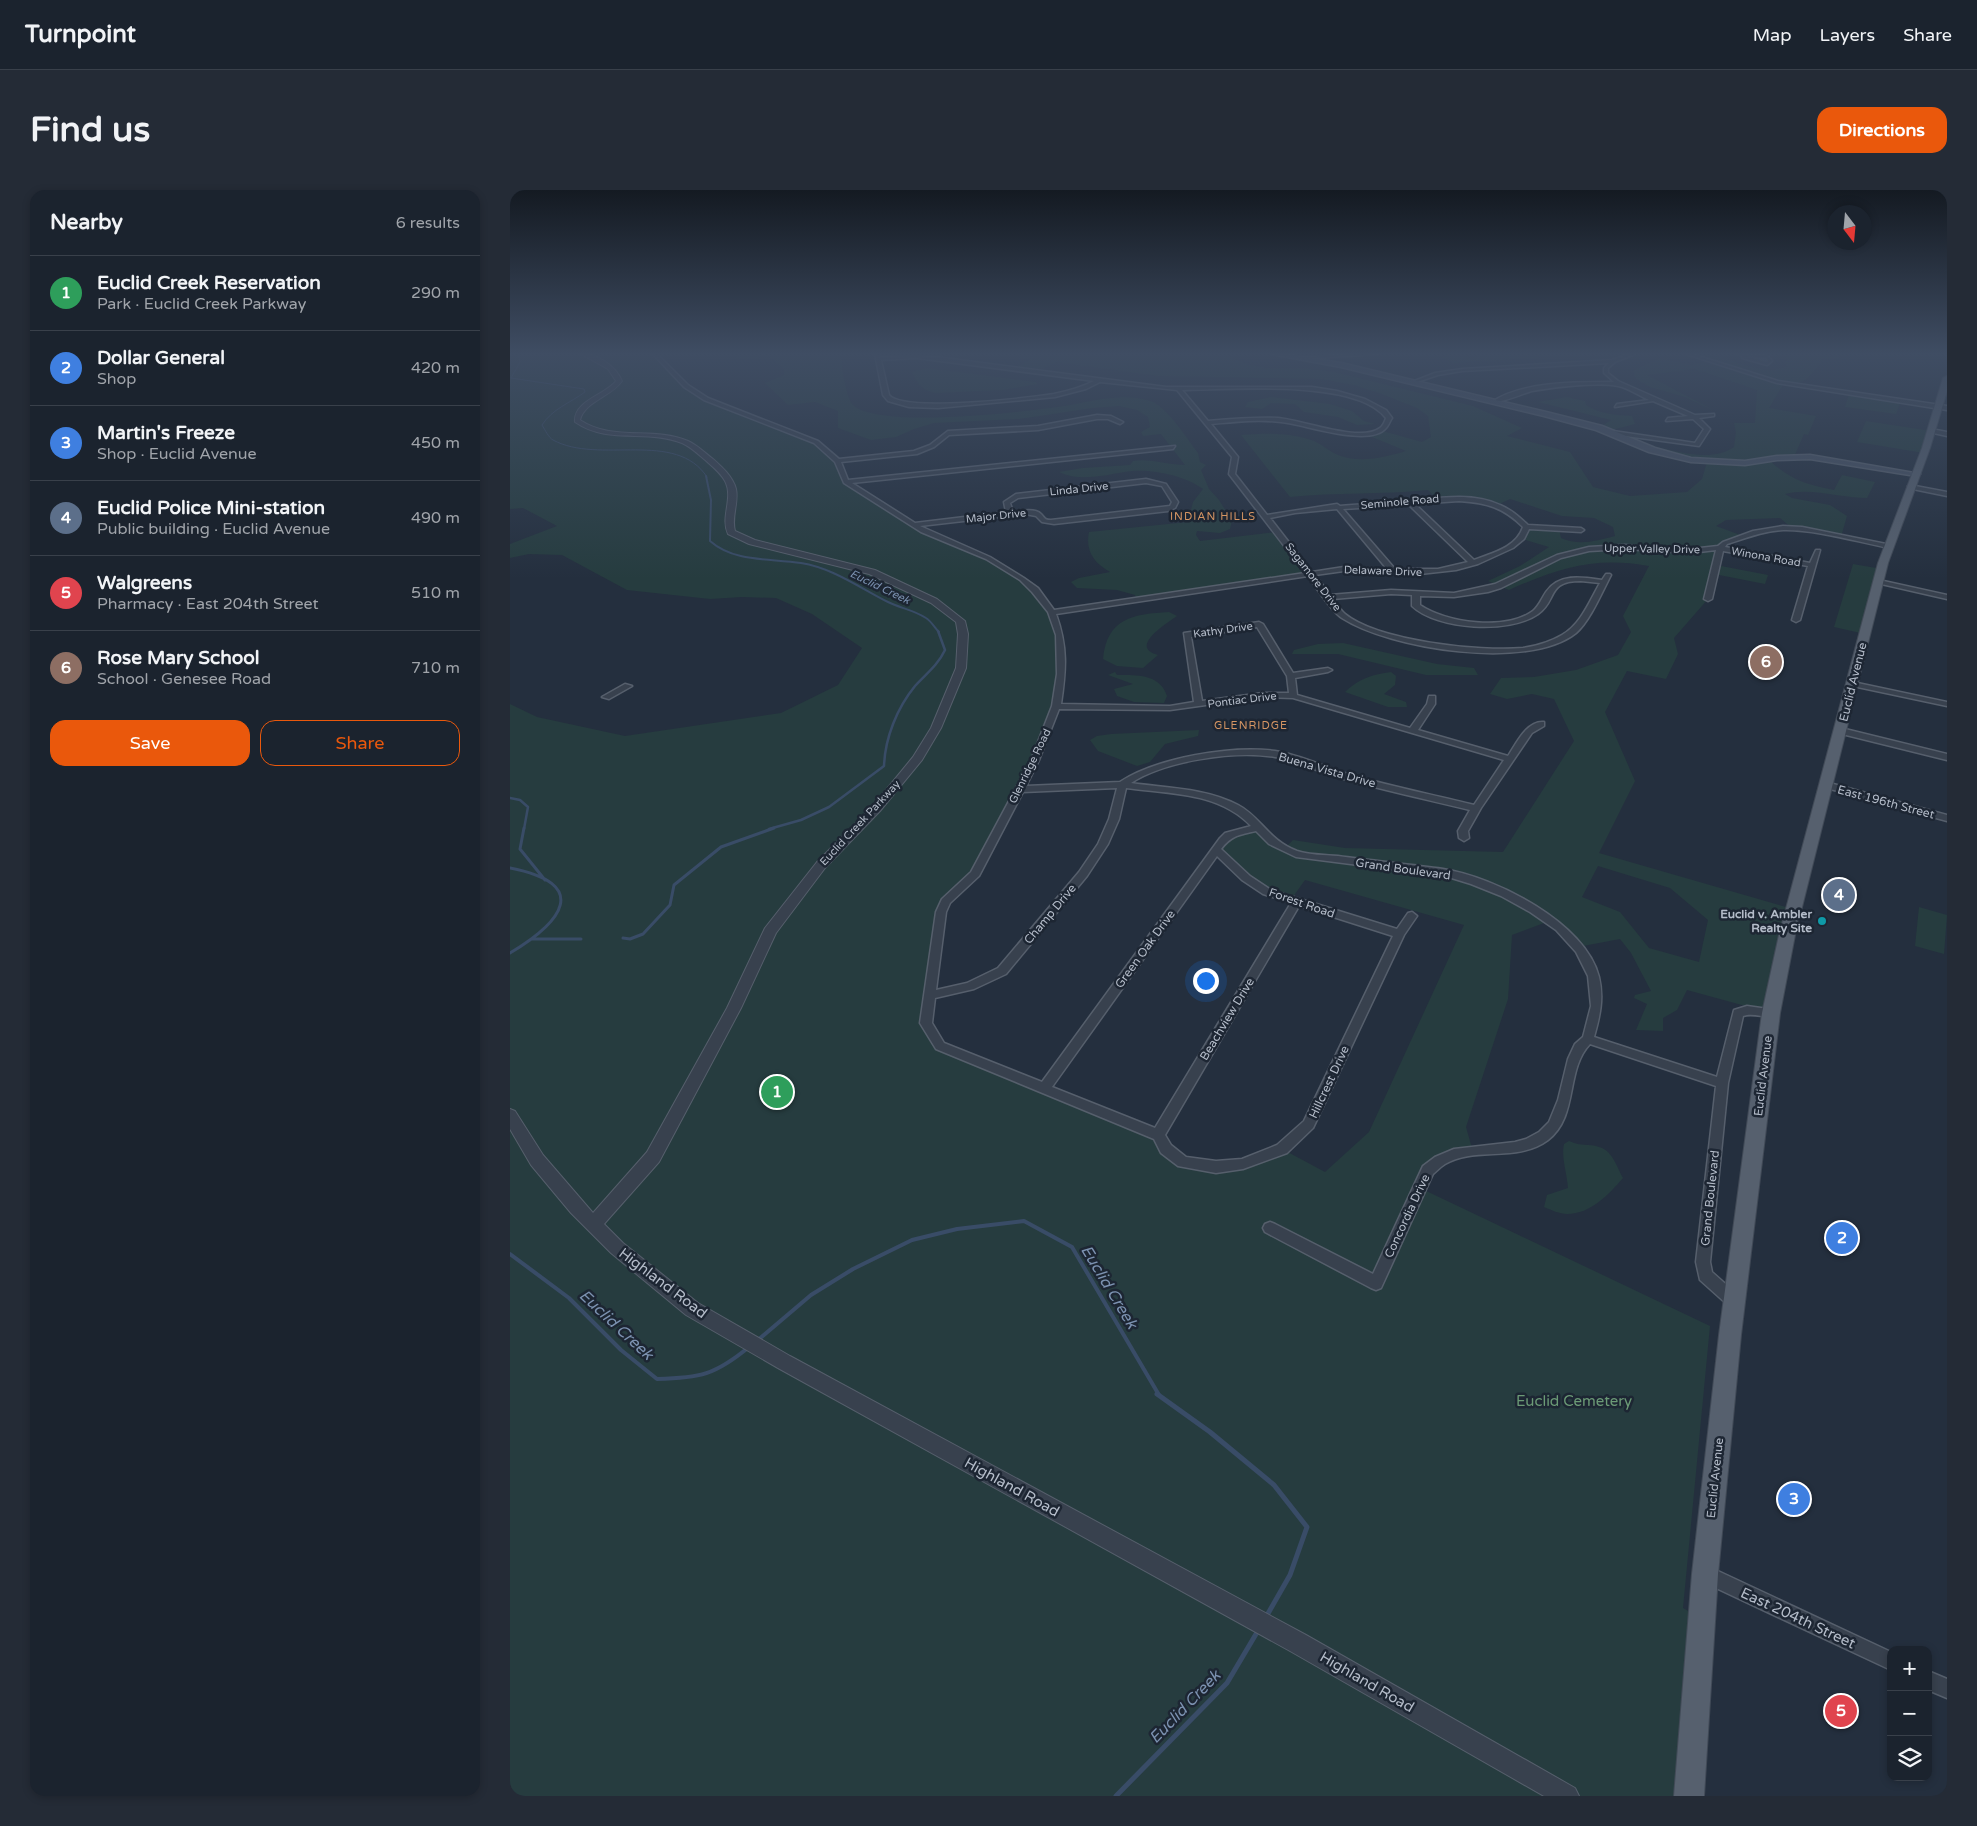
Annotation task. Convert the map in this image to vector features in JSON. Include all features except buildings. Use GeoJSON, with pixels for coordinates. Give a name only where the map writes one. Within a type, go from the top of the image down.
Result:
{"type":"FeatureCollection","features":[{"type":"Feature","properties":{"kind":"main road"},"geometry":{"type":"LineString","coordinates":[[1598,429],[1613,433],[1652,450],[1699,461],[1745,463],[1777,458],[1810,458],[1913,481]]}},
{"type":"Feature","properties":{"kind":"main road","name":"Euclid Avenue"},"geometry":{"type":"LineString","coordinates":[[1689,1796],[1705,1574],[1734,1301],[1771,1013],[1786,935],[1841,731],[1851,683],[1889,546],[1930,431]]}},
{"type":"Feature","properties":{"kind":"street","name":"Euclid Creek Parkway"},"geometry":{"type":"LineString","coordinates":[[592,429],[600,432],[670,438],[691,445],[718,466],[732,486],[728,524],[731,532],[752,542],[850,565],[910,588],[948,610],[960,621],[963,634],[960,668],[936,728],[918,758],[876,810],[821,865],[770,931],[699,1077],[653,1157],[593,1224]]}},
{"type":"Feature","properties":{"kind":"street"},"geometry":{"type":"LineString","coordinates":[[783,429],[816,442],[838,461],[846,482],[1172,447]]}},
{"type":"Feature","properties":{"kind":"street"},"geometry":{"type":"LineString","coordinates":[[838,461],[915,453],[932,446],[948,433],[1021,429]]}},
{"type":"Feature","properties":{"kind":"street","name":"Sagamore Drive"},"geometry":{"type":"LineString","coordinates":[[1213,429],[1234,457],[1232,474],[1342,615],[1352,622],[1396,637],[1454,647],[1492,651],[1524,650],[1550,644],[1573,632],[1580,626],[1606,579],[1577,579],[1560,582],[1553,587],[1537,611],[1531,615],[1514,621],[1487,624],[1430,616],[1416,606],[1416,594]]}},
{"type":"Feature","properties":{"kind":"street"},"geometry":{"type":"LineString","coordinates":[[1323,429],[1342,435],[1350,440],[1379,429]]}},
{"type":"Feature","properties":{"kind":"street"},"geometry":{"type":"LineString","coordinates":[[1613,433],[1697,445],[1707,429]]}},
{"type":"Feature","properties":{"kind":"street"},"geometry":{"type":"LineString","coordinates":[[1930,431],[1947,434]]}},
{"type":"Feature","properties":{"kind":"street","name":"Linda Drive"},"geometry":{"type":"LineString","coordinates":[[1010,514],[1007,502],[1016,496],[1146,481],[1164,484]]}},
{"type":"Feature","properties":{"kind":"street"},"geometry":{"type":"LineString","coordinates":[[1913,481],[1947,494]]}},
{"type":"Feature","properties":{"kind":"street","name":"Glenridge Road"},"geometry":{"type":"LineString","coordinates":[[846,482],[941,540],[1002,566],[1035,590],[1052,612],[1060,635],[1061,674],[1056,706],[1035,760],[976,874],[946,901],[940,912],[926,1024],[940,1046],[1158,1135]]}},
{"type":"Feature","properties":{"kind":"street","name":"Major Drive"},"geometry":{"type":"LineString","coordinates":[[914,525],[1034,512],[1038,514],[1041,520],[1054,522],[1162,510],[1175,505],[1164,484]]}},
{"type":"Feature","properties":{"kind":"street","name":"Seminole Road"},"geometry":{"type":"LineString","coordinates":[[1266,517],[1300,509],[1411,503],[1437,499],[1469,500],[1507,511],[1522,521],[1526,528]]}},
{"type":"Feature","properties":{"kind":"street"},"geometry":{"type":"LineString","coordinates":[[1411,503],[1473,563]]}},
{"type":"Feature","properties":{"kind":"street"},"geometry":{"type":"LineString","coordinates":[[1337,506],[1394,571]]}},
{"type":"Feature","properties":{"kind":"street"},"geometry":{"type":"LineString","coordinates":[[1526,528],[1581,530]]}},
{"type":"Feature","properties":{"kind":"street","name":"Delaware Drive"},"geometry":{"type":"LineString","coordinates":[[1052,612],[1344,569],[1432,572],[1457,569],[1500,552],[1518,542],[1524,536],[1526,528]]}},
{"type":"Feature","properties":{"kind":"street","name":"Upper Valley Drive"},"geometry":{"type":"LineString","coordinates":[[1328,597],[1368,593],[1454,595],[1498,586],[1559,556],[1589,549],[1624,547],[1690,551],[1720,548],[1725,543],[1755,532],[1783,528],[1889,546]]}},
{"type":"Feature","properties":{"kind":"street"},"geometry":{"type":"LineString","coordinates":[[1708,599],[1720,548]]}},
{"type":"Feature","properties":{"kind":"street","name":"Winona Road"},"geometry":{"type":"LineString","coordinates":[[1720,548],[1812,565]]}},
{"type":"Feature","properties":{"kind":"street"},"geometry":{"type":"LineString","coordinates":[[1796,620],[1818,551]]}},
{"type":"Feature","properties":{"kind":"street"},"geometry":{"type":"LineString","coordinates":[[1880,582],[1947,597]]}},
{"type":"Feature","properties":{"kind":"street","name":"Kathy Drive"},"geometry":{"type":"LineString","coordinates":[[1199,705],[1187,635],[1259,624],[1291,676]]}},
{"type":"Feature","properties":{"kind":"street"},"geometry":{"type":"LineString","coordinates":[[1293,696],[1291,676],[1328,670]]}},
{"type":"Feature","properties":{"kind":"street"},"geometry":{"type":"LineString","coordinates":[[1851,683],[1947,704]]}},
{"type":"Feature","properties":{"kind":"street"},"geometry":{"type":"LineString","coordinates":[[606,697],[628,686]]}},
{"type":"Feature","properties":{"kind":"street","name":"Pontiac Drive"},"geometry":{"type":"LineString","coordinates":[[1056,706],[1170,708],[1264,695],[1293,696],[1509,759]]}},
{"type":"Feature","properties":{"kind":"street"},"geometry":{"type":"LineString","coordinates":[[1413,730],[1432,704],[1432,698]]}},
{"type":"Feature","properties":{"kind":"street"},"geometry":{"type":"LineString","coordinates":[[1464,838],[1463,831],[1476,808],[1509,759],[1529,731],[1541,724]]}},
{"type":"Feature","properties":{"kind":"street"},"geometry":{"type":"LineString","coordinates":[[1841,731],[1947,757]]}},
{"type":"Feature","properties":{"kind":"street","name":"Buena Vista Drive"},"geometry":{"type":"LineString","coordinates":[[1122,785],[1134,776],[1158,767],[1208,758],[1260,752],[1277,754],[1337,774],[1476,808]]}},
{"type":"Feature","properties":{"kind":"street","name":"Grand Boulevard"},"geometry":{"type":"LineString","coordinates":[[1019,789],[1122,785],[1186,792],[1220,800],[1243,812],[1272,842],[1296,854],[1446,873],[1493,888],[1541,911],[1575,944],[1586,960],[1596,988],[1596,1012],[1588,1039]]}},
{"type":"Feature","properties":{"kind":"street","name":"Champ Drive"},"geometry":{"type":"LineString","coordinates":[[931,995],[970,986],[1002,971],[1083,874],[1098,852],[1114,819],[1122,785]]}},
{"type":"Feature","properties":{"kind":"street","name":"East 196th Street"},"geometry":{"type":"LineString","coordinates":[[1826,785],[1947,818]]}},
{"type":"Feature","properties":{"kind":"street","name":"Green Oak Drive"},"geometry":{"type":"LineString","coordinates":[[1044,1089],[1228,835],[1258,827]]}},
{"type":"Feature","properties":{"kind":"street","name":"Forest Road"},"geometry":{"type":"LineString","coordinates":[[1216,850],[1246,878],[1267,892],[1296,903],[1399,934]]}},
{"type":"Feature","properties":{"kind":"street","name":"Beachview Drive"},"geometry":{"type":"LineString","coordinates":[[1158,1135],[1296,903]]}},
{"type":"Feature","properties":{"kind":"street","name":"Hillcrest Drive"},"geometry":{"type":"LineString","coordinates":[[1158,1135],[1166,1149],[1183,1162],[1216,1167],[1243,1164],[1282,1149],[1309,1124],[1399,934],[1412,916]]}},
{"type":"Feature","properties":{"kind":"street","name":"Grand Boulevard"},"geometry":{"type":"LineString","coordinates":[[1734,1301],[1705,1275],[1703,1262],[1722,1083],[1738,1014],[1746,1010],[1771,1013]]}},
{"type":"Feature","properties":{"kind":"street"},"geometry":{"type":"LineString","coordinates":[[1588,1039],[1722,1083]]}},
{"type":"Feature","properties":{"kind":"street","name":"Concordia Drive"},"geometry":{"type":"LineString","coordinates":[[1270,1228],[1376,1283],[1428,1170],[1442,1159],[1454,1154],[1517,1147],[1542,1137],[1553,1128],[1560,1115],[1577,1050],[1588,1039]]}},
{"type":"Feature","properties":{"kind":"street","name":"Highland Road"},"geometry":{"type":"LineString","coordinates":[[510,1115],[537,1160],[593,1224],[637,1266],[692,1309],[784,1362],[1298,1642],[1567,1796]]}},
{"type":"Feature","properties":{"kind":"street","name":"East 204th Street"},"geometry":{"type":"LineString","coordinates":[[1705,1574],[1887,1659]]}},
{"type":"Feature","properties":{"kind":"street"},"geometry":{"type":"LineString","coordinates":[[1932,1682],[1947,1689]]}},
{"type":"Feature","properties":{"kind":"green space","name":"Euclid Cemetery"},"geometry":{"type":"Polygon","coordinates":[[[510,429],[783,429],[816,442],[833,455],[846,481],[915,525],[988,558],[1022,579],[1052,612],[1060,635],[1061,674],[1047,732],[975,874],[946,901],[926,1024],[941,1046],[1158,1135],[1183,1162],[1216,1167],[1282,1149],[1325,1172],[1369,1132],[1464,925],[1305,880],[1290,901],[1267,892],[1216,850],[1223,840],[1258,827],[1284,849],[1293,840],[1345,848],[1503,852],[1574,741],[1554,699],[1532,694],[1507,699],[1490,694],[1501,678],[1534,677],[1576,670],[1618,655],[1631,632],[1623,616],[1649,566],[1611,562],[1594,563],[1561,570],[1509,590],[1488,581],[1520,566],[1549,547],[1522,539],[1526,527],[1559,529],[1561,538],[1581,542],[1615,536],[1613,527],[1594,518],[1562,516],[1510,499],[1495,506],[1485,503],[1437,499],[1428,490],[1290,497],[1241,435],[1297,436],[1314,441],[1337,455],[1365,459],[1406,451],[1367,435],[1379,430],[1422,442],[1431,437],[1430,429],[1520,429],[1507,436],[1570,452],[1593,487],[1630,496],[1687,492],[1702,479],[1707,462],[1649,449],[1652,446],[1683,453],[1715,454],[1725,452],[1734,447],[1735,429],[1811,429],[1808,435],[1804,434],[1794,457],[1769,460],[1791,477],[1815,486],[1834,490],[1842,475],[1875,482],[1867,498],[1815,492],[1785,494],[1792,498],[1830,505],[1847,516],[1841,537],[1793,529],[1780,518],[1726,520],[1716,526],[1743,536],[1725,543],[1716,565],[1768,575],[1765,584],[1714,574],[1708,599],[1674,638],[1678,654],[1666,679],[1627,671],[1605,712],[1635,781],[1599,853],[1793,909],[1771,1013],[1687,990],[1677,1010],[1663,1018],[1663,1031],[1636,1030],[1647,1004],[1634,998],[1635,995],[1651,991],[1631,953],[1620,939],[1578,947],[1552,920],[1512,935],[1508,999],[1466,1127],[1473,1152],[1442,1159],[1420,1188],[1710,1326],[1683,1608],[1702,1619],[1689,1796],[510,1796],[510,704],[537,717],[625,736],[781,713],[838,685],[862,648],[812,614],[776,598],[742,597],[710,599],[627,590],[562,555],[529,554],[510,558],[510,544],[557,526],[523,508],[510,509],[510,429]],[[1598,866],[1582,897],[1620,912],[1649,948],[1699,962],[1708,920],[1670,888],[1598,866]]]}},
{"type":"Feature","properties":{"kind":"green space"},"geometry":{"type":"Polygon","coordinates":[[[841,429],[914,429],[896,437],[871,440],[841,429]]]}},
{"type":"Feature","properties":{"kind":"green space"},"geometry":{"type":"Polygon","coordinates":[[[1146,429],[1181,429],[1198,453],[1200,462],[1206,465],[1201,470],[1209,489],[1219,500],[1232,521],[1230,529],[1220,533],[1197,531],[1196,535],[1200,541],[1277,532],[1311,575],[1137,600],[1135,595],[1117,590],[1077,588],[1071,582],[1079,578],[1110,572],[1099,565],[1092,556],[1088,545],[1089,532],[1188,522],[1193,502],[1203,489],[1188,480],[1150,471],[1132,471],[1086,477],[1077,477],[1059,472],[1083,468],[1130,465],[1133,461],[1139,460],[1185,465],[1161,434],[1143,436],[1141,432],[1146,429]]]}},
{"type":"Feature","properties":{"kind":"green space"},"geometry":{"type":"Polygon","coordinates":[[[1863,429],[1918,429],[1931,431],[1924,453],[1857,442],[1863,429]]]}},
{"type":"Feature","properties":{"kind":"green space"},"geometry":{"type":"Polygon","coordinates":[[[1853,564],[1882,569],[1865,634],[1834,627],[1853,564]]]}},
{"type":"Feature","properties":{"kind":"green space"},"geometry":{"type":"Polygon","coordinates":[[[1169,612],[1177,616],[1159,629],[1148,641],[1147,646],[1150,651],[1158,655],[1143,668],[1117,666],[1103,659],[1110,635],[1124,621],[1144,614],[1169,612]]]}},
{"type":"Feature","properties":{"kind":"green space"},"geometry":{"type":"Polygon","coordinates":[[[1343,643],[1437,664],[1474,668],[1478,675],[1426,675],[1338,654],[1292,654],[1294,650],[1318,644],[1343,643]]]}},
{"type":"Feature","properties":{"kind":"green space"},"geometry":{"type":"Polygon","coordinates":[[[1115,672],[1117,675],[1147,677],[1159,683],[1167,696],[1164,703],[1134,702],[1117,696],[1114,689],[1133,684],[1108,675],[1115,672]]]}},
{"type":"Feature","properties":{"kind":"green space"},"geometry":{"type":"Polygon","coordinates":[[[1391,672],[1396,676],[1395,685],[1384,694],[1406,702],[1407,707],[1388,707],[1345,692],[1366,678],[1391,672]]]}},
{"type":"Feature","properties":{"kind":"green space"},"geometry":{"type":"Polygon","coordinates":[[[1199,730],[1198,736],[1165,744],[1150,762],[1137,766],[1098,751],[1090,740],[1097,736],[1111,734],[1199,730]]]}},
{"type":"Feature","properties":{"kind":"green space"},"geometry":{"type":"Polygon","coordinates":[[[1919,907],[1947,915],[1944,954],[1915,946],[1919,907]]]}},
{"type":"Feature","properties":{"kind":"green space"},"geometry":{"type":"Polygon","coordinates":[[[1569,1141],[1604,1149],[1614,1159],[1623,1178],[1592,1207],[1584,1211],[1567,1214],[1558,1213],[1544,1207],[1547,1195],[1568,1188],[1563,1149],[1564,1144],[1569,1141]]]}},
{"type":"Feature","properties":{"kind":"waterway","name":"Euclid Creek"},"geometry":{"type":"LineString","coordinates":[[545,429],[553,440],[572,447],[592,450],[657,451],[676,454],[693,463],[706,476]]}},
{"type":"Feature","properties":{"kind":"waterway","name":"Euclid Creek"},"geometry":{"type":"LineString","coordinates":[[706,476],[711,500],[710,541],[720,548],[742,556],[801,563],[824,569],[888,602],[921,615],[930,621],[939,632]]}},
{"type":"Feature","properties":{"kind":"waterway","name":"Euclid Creek"},"geometry":{"type":"LineString","coordinates":[[769,829],[801,820],[829,807],[884,766],[893,724],[903,704],[915,686],[935,665],[945,650],[938,631]]}},
{"type":"Feature","properties":{"kind":"waterway"},"geometry":{"type":"LineString","coordinates":[[510,798],[520,800],[528,807],[524,829]]}},
{"type":"Feature","properties":{"kind":"waterway"},"geometry":{"type":"LineString","coordinates":[[524,828],[520,849],[545,880]]}},
{"type":"Feature","properties":{"kind":"waterway","name":"Euclid Creek"},"geometry":{"type":"LineString","coordinates":[[623,938],[630,939],[643,934],[670,905],[674,885],[721,847],[774,828]]}},
{"type":"Feature","properties":{"kind":"waterway","name":"Euclid Creek"},"geometry":{"type":"LineString","coordinates":[[510,868],[536,875],[552,884],[560,894],[560,905],[554,917],[543,929],[510,953]]}},
{"type":"Feature","properties":{"kind":"waterway","name":"Euclid Creek"},"geometry":{"type":"LineString","coordinates":[[533,939],[581,939]]}},
{"type":"Feature","properties":{"kind":"waterway","name":"Euclid Creek"},"geometry":{"type":"LineString","coordinates":[[758,1340],[811,1295],[853,1269],[912,1240],[957,1229],[1024,1221],[1072,1247],[1159,1395]]}},
{"type":"Feature","properties":{"kind":"waterway","name":"Euclid Creek"},"geometry":{"type":"LineString","coordinates":[[510,1254],[569,1298],[621,1350],[657,1379],[685,1378],[706,1373],[726,1364],[749,1347]]}},
{"type":"Feature","properties":{"kind":"waterway","name":"Euclid Creek"},"geometry":{"type":"LineString","coordinates":[[1157,1394],[1210,1432],[1274,1485],[1307,1527],[1290,1575],[1266,1617]]}},
{"type":"Feature","properties":{"kind":"waterway","name":"Euclid Creek"},"geometry":{"type":"LineString","coordinates":[[1116,1796],[1227,1683],[1259,1629]]}},
{"type":"Feature","properties":{"kind":"place","name":"Rose Mary School"},"geometry":{"type":"Point","coordinates":[1766,662]}},
{"type":"Feature","properties":{"kind":"place","name":"Euclid Police Mini-station"},"geometry":{"type":"Point","coordinates":[1839,895]}},
{"type":"Feature","properties":{"kind":"place","name":"Euclid v. Ambler Realty Site"},"geometry":{"type":"Point","coordinates":[1822,921]}},
{"type":"Feature","properties":{"kind":"place","name":"Euclid Creek Reservation"},"geometry":{"type":"Point","coordinates":[777,1092]}},
{"type":"Feature","properties":{"kind":"place","name":"Dollar General"},"geometry":{"type":"Point","coordinates":[1842,1238]}},
{"type":"Feature","properties":{"kind":"place","name":"Martin's Freeze"},"geometry":{"type":"Point","coordinates":[1794,1499]}},
{"type":"Feature","properties":{"kind":"place","name":"Walgreens"},"geometry":{"type":"Point","coordinates":[1841,1711]}},
{"type":"Feature","properties":{"kind":"district","name":"INDIAN HILLS"},"geometry":{"type":"Point","coordinates":[1213,516]}},
{"type":"Feature","properties":{"kind":"district","name":"GLENRIDGE"},"geometry":{"type":"Point","coordinates":[1251,725]}}]}
